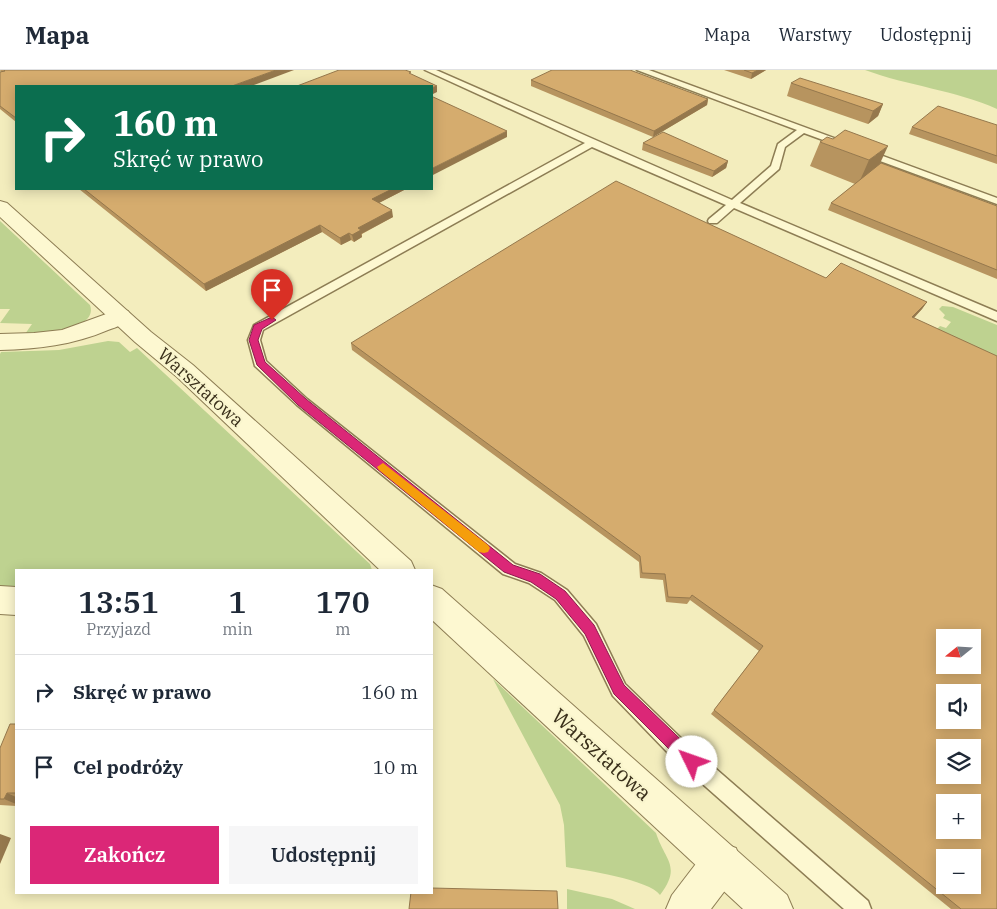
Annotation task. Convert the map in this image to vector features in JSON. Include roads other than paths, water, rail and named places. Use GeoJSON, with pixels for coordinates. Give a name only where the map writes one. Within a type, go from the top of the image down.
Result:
{"type":"FeatureCollection","features":[{"type":"Feature","properties":{"kind":"street","name":"Warsztatowa"},"geometry":{"type":"LineString","coordinates":[[0,207],[120,316],[185,371],[399,569]]}},
{"type":"Feature","properties":{"kind":"street"},"geometry":{"type":"LineString","coordinates":[[0,342],[64,338],[87,331],[120,316]]}},
{"type":"Feature","properties":{"kind":"street"},"geometry":{"type":"LineString","coordinates":[[0,600],[15,601]]}},
{"type":"Feature","properties":{"kind":"street","name":"Warsztatowa"},"geometry":{"type":"LineString","coordinates":[[433,601],[773,909]]}},
{"type":"Feature","properties":{"kind":"street"},"geometry":{"type":"LineString","coordinates":[[686,909],[722,862]]}},
{"type":"Feature","properties":{"kind":"lane"},"geometry":{"type":"LineString","coordinates":[[429,70],[592,143],[997,317]]}},
{"type":"Feature","properties":{"kind":"lane"},"geometry":{"type":"LineString","coordinates":[[641,70],[997,201]]}},
{"type":"Feature","properties":{"kind":"lane"},"geometry":{"type":"LineString","coordinates":[[713,221],[776,167],[781,146],[803,130]]}},
{"type":"Feature","properties":{"kind":"lane"},"geometry":{"type":"LineString","coordinates":[[592,143],[258,328],[254,340],[260,363],[302,402],[509,569],[535,578],[561,595],[590,630],[619,690],[678,749],[860,909]]}}]}
